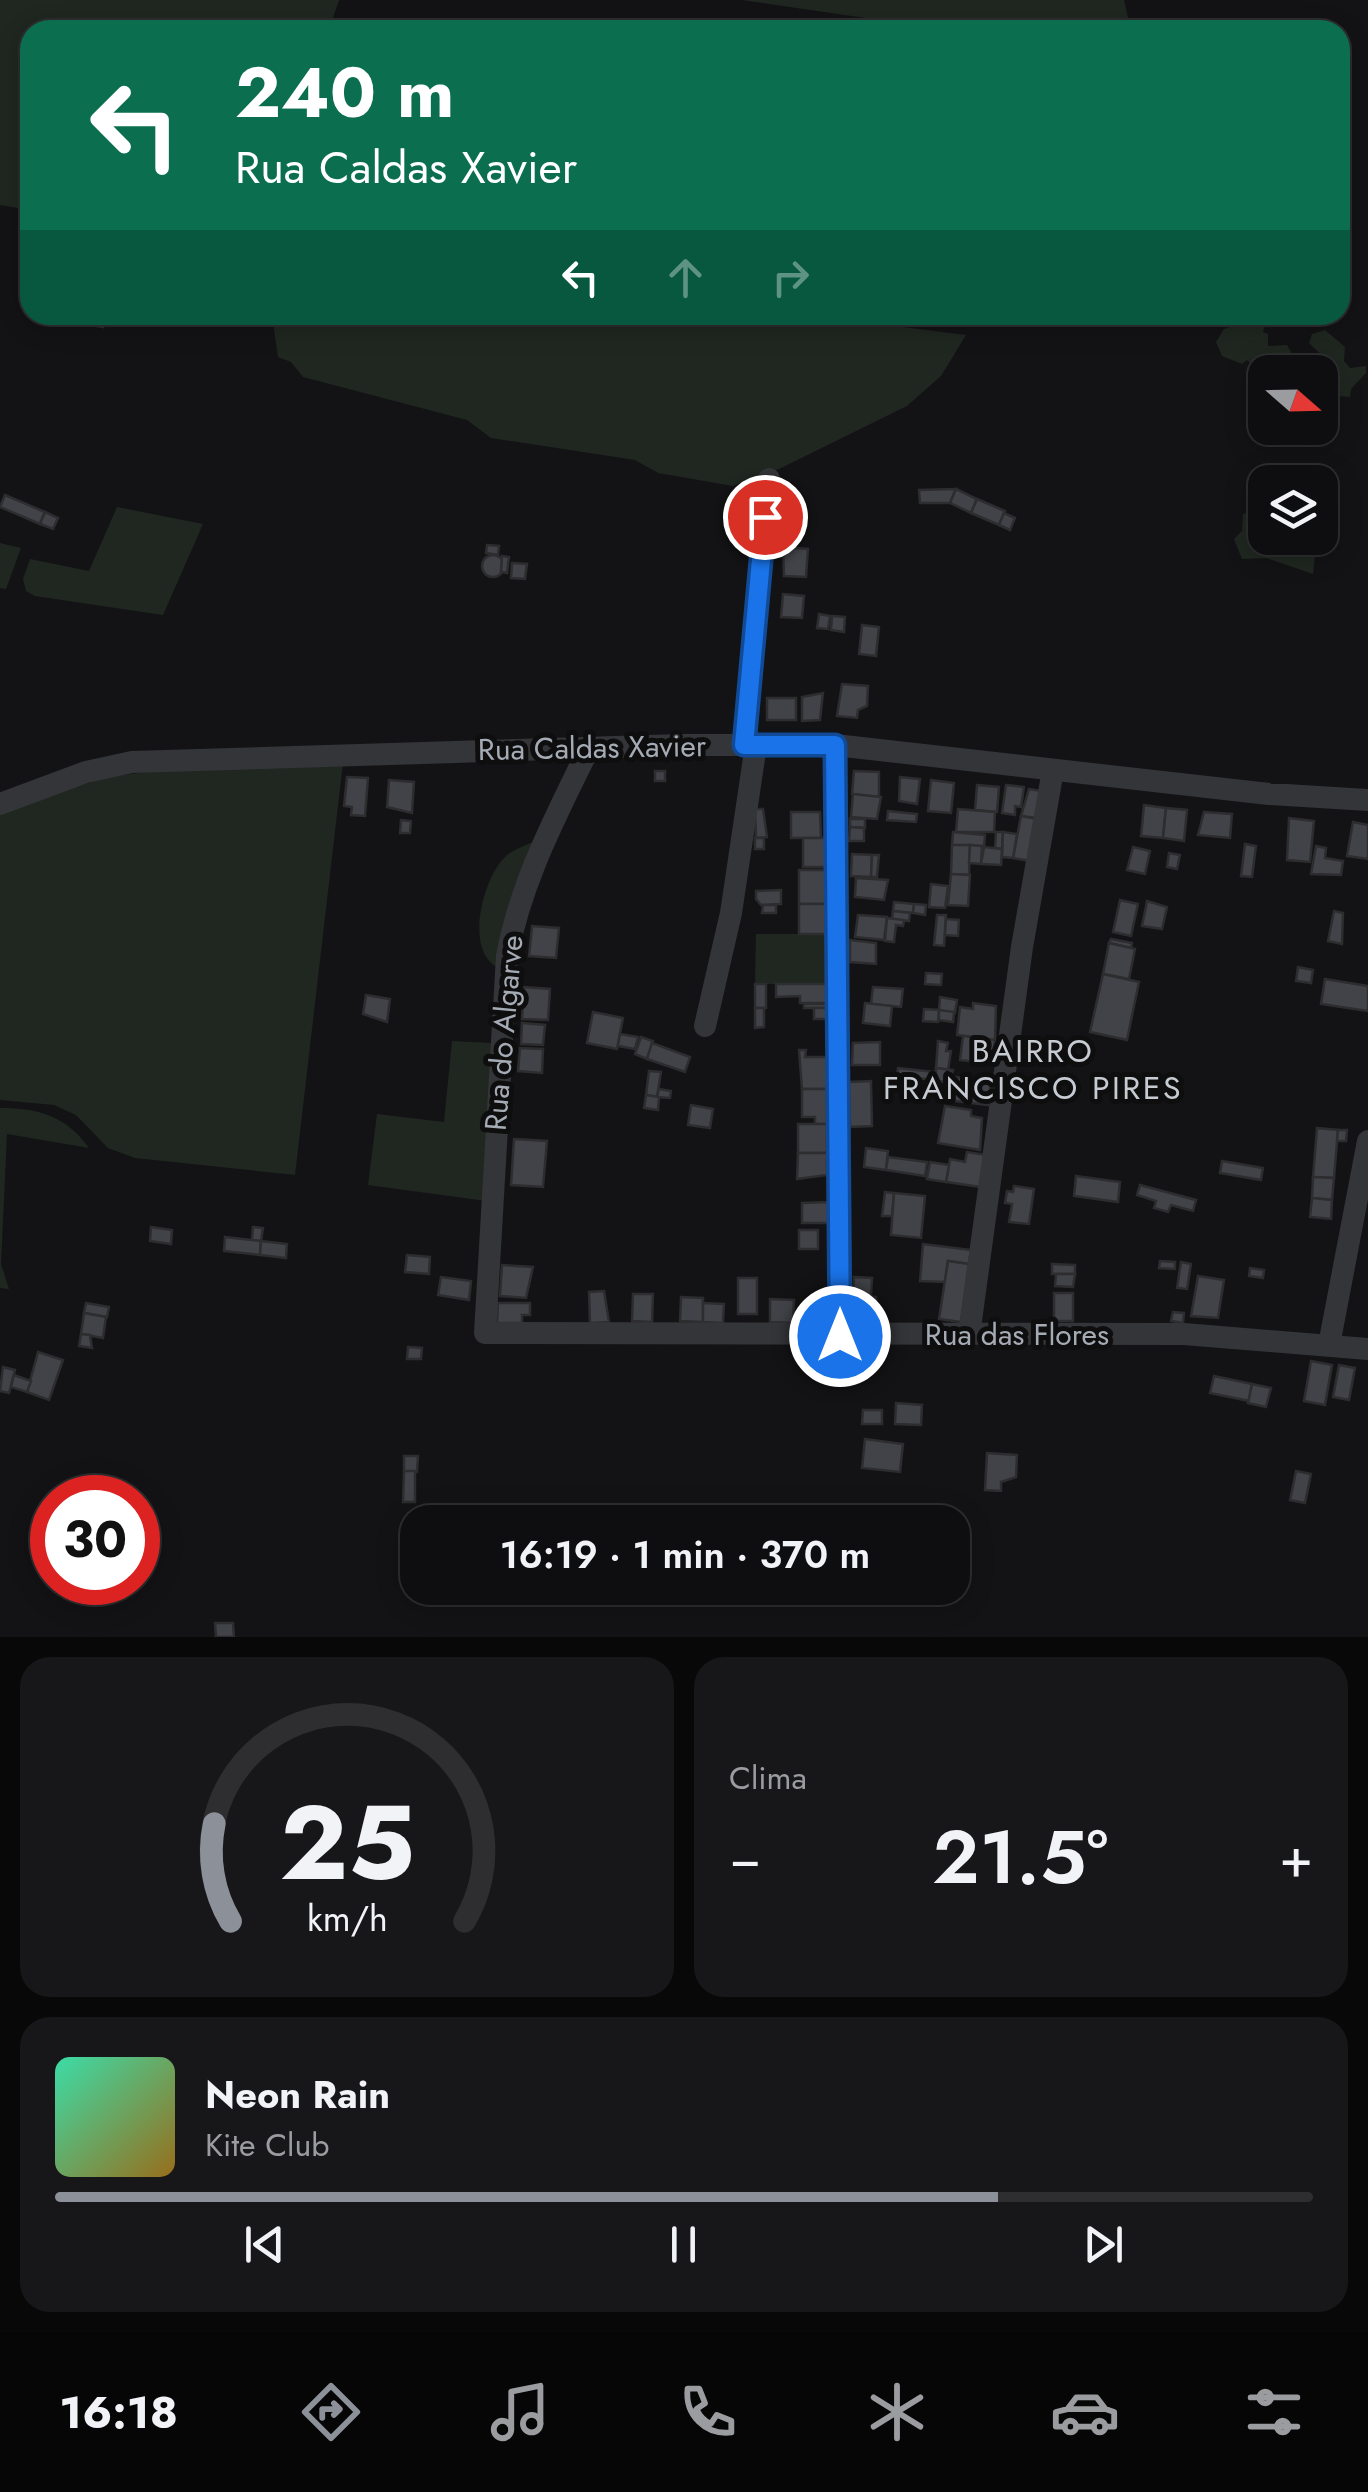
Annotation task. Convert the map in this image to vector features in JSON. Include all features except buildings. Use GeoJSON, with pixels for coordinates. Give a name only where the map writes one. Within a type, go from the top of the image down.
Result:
{"type":"FeatureCollection","features":[{"type":"Feature","properties":{"kind":"street"},"geometry":{"type":"LineString","coordinates":[[705,1026],[731,913],[750,745],[769,480]]}},
{"type":"Feature","properties":{"kind":"street","name":"Rua Caldas Xavier"},"geometry":{"type":"LineString","coordinates":[[0,804],[86,772],[132,762],[750,745],[835,745],[1268,794],[1368,800]]}},
{"type":"Feature","properties":{"kind":"street"},"geometry":{"type":"LineString","coordinates":[[835,745],[840,1336]]}},
{"type":"Feature","properties":{"kind":"street","name":"Rua do Algarve"},"geometry":{"type":"LineString","coordinates":[[484,1333],[507,956],[515,912],[532,864],[588,748]]}},
{"type":"Feature","properties":{"kind":"street"},"geometry":{"type":"LineString","coordinates":[[969,1335],[1022,947],[1052,770]]}},
{"type":"Feature","properties":{"kind":"street"},"geometry":{"type":"LineString","coordinates":[[1329,1345],[1368,1141]]}},
{"type":"Feature","properties":{"kind":"street","name":"Rua das Flores"},"geometry":{"type":"LineString","coordinates":[[484,1333],[1184,1334],[1368,1349]]}},
{"type":"Feature","properties":{"kind":"shaded area"},"geometry":{"type":"Polygon","coordinates":[[[0,0],[339,0],[332,20],[20,20],[20,208],[0,205],[0,0]]]}},
{"type":"Feature","properties":{"kind":"shaded area"},"geometry":{"type":"Polygon","coordinates":[[[742,0],[1124,0],[1129,20],[879,20],[742,0]]]}},
{"type":"Feature","properties":{"kind":"shaded area"},"geometry":{"type":"Polygon","coordinates":[[[273,325],[886,325],[966,335],[941,376],[907,406],[779,469],[733,486],[658,473],[635,460],[491,438],[467,420],[303,377],[291,362],[278,357],[273,325]]]}},
{"type":"Feature","properties":{"kind":"shaded area"},"geometry":{"type":"Polygon","coordinates":[[[1265,325],[1263,332],[1268,334],[1268,346],[1287,345],[1293,355],[1248,355],[1248,361],[1242,364],[1222,356],[1216,342],[1224,329],[1265,325]]]}},
{"type":"Feature","properties":{"kind":"shaded area"},"geometry":{"type":"Polygon","coordinates":[[[1325,330],[1345,347],[1344,361],[1350,368],[1366,366],[1366,373],[1351,389],[1350,397],[1338,396],[1338,355],[1322,355],[1309,343],[1312,334],[1325,330]]]}},
{"type":"Feature","properties":{"kind":"shaded area"},"geometry":{"type":"Polygon","coordinates":[[[117,507],[203,524],[163,615],[35,596],[26,591],[23,579],[30,559],[89,571],[117,507]]]}},
{"type":"Feature","properties":{"kind":"shaded area"},"geometry":{"type":"Polygon","coordinates":[[[1248,512],[1248,555],[1315,555],[1313,574],[1266,558],[1242,559],[1234,539],[1242,531],[1243,514],[1248,512]]]}},
{"type":"Feature","properties":{"kind":"shaded area"},"geometry":{"type":"Polygon","coordinates":[[[0,543],[21,548],[6,589],[0,588],[0,543]]]}},
{"type":"Feature","properties":{"kind":"shaded area"},"geometry":{"type":"Polygon","coordinates":[[[343,763],[295,1175],[135,1158],[108,1148],[76,1115],[54,1105],[0,1100],[0,810],[108,777],[185,767],[343,763]]]}},
{"type":"Feature","properties":{"kind":"shaded area"},"geometry":{"type":"Polygon","coordinates":[[[533,842],[499,968],[488,960],[482,947],[479,932],[484,899],[504,858],[533,842]]]}},
{"type":"Feature","properties":{"kind":"shaded area"},"geometry":{"type":"Polygon","coordinates":[[[756,934],[828,934],[828,984],[755,984],[756,934]]]}},
{"type":"Feature","properties":{"kind":"shaded area"},"geometry":{"type":"Polygon","coordinates":[[[452,1041],[492,1043],[486,1201],[368,1185],[377,1114],[444,1122],[452,1041]]]}},
{"type":"Feature","properties":{"kind":"shaded area"},"geometry":{"type":"Polygon","coordinates":[[[0,1108],[50,1116],[71,1128],[89,1148],[7,1134],[1,1264],[9,1289],[0,1288],[0,1108]]]}},
{"type":"Feature","properties":{"kind":"district","name":"BAIRRO FRANCISCO PIRES"},"geometry":{"type":"Point","coordinates":[1033,1070]}},
{"type":"Feature","properties":{"kind":"route"},"geometry":{"type":"LineString","coordinates":[[765,517],[744,745],[835,745],[840,1336]]}}]}
